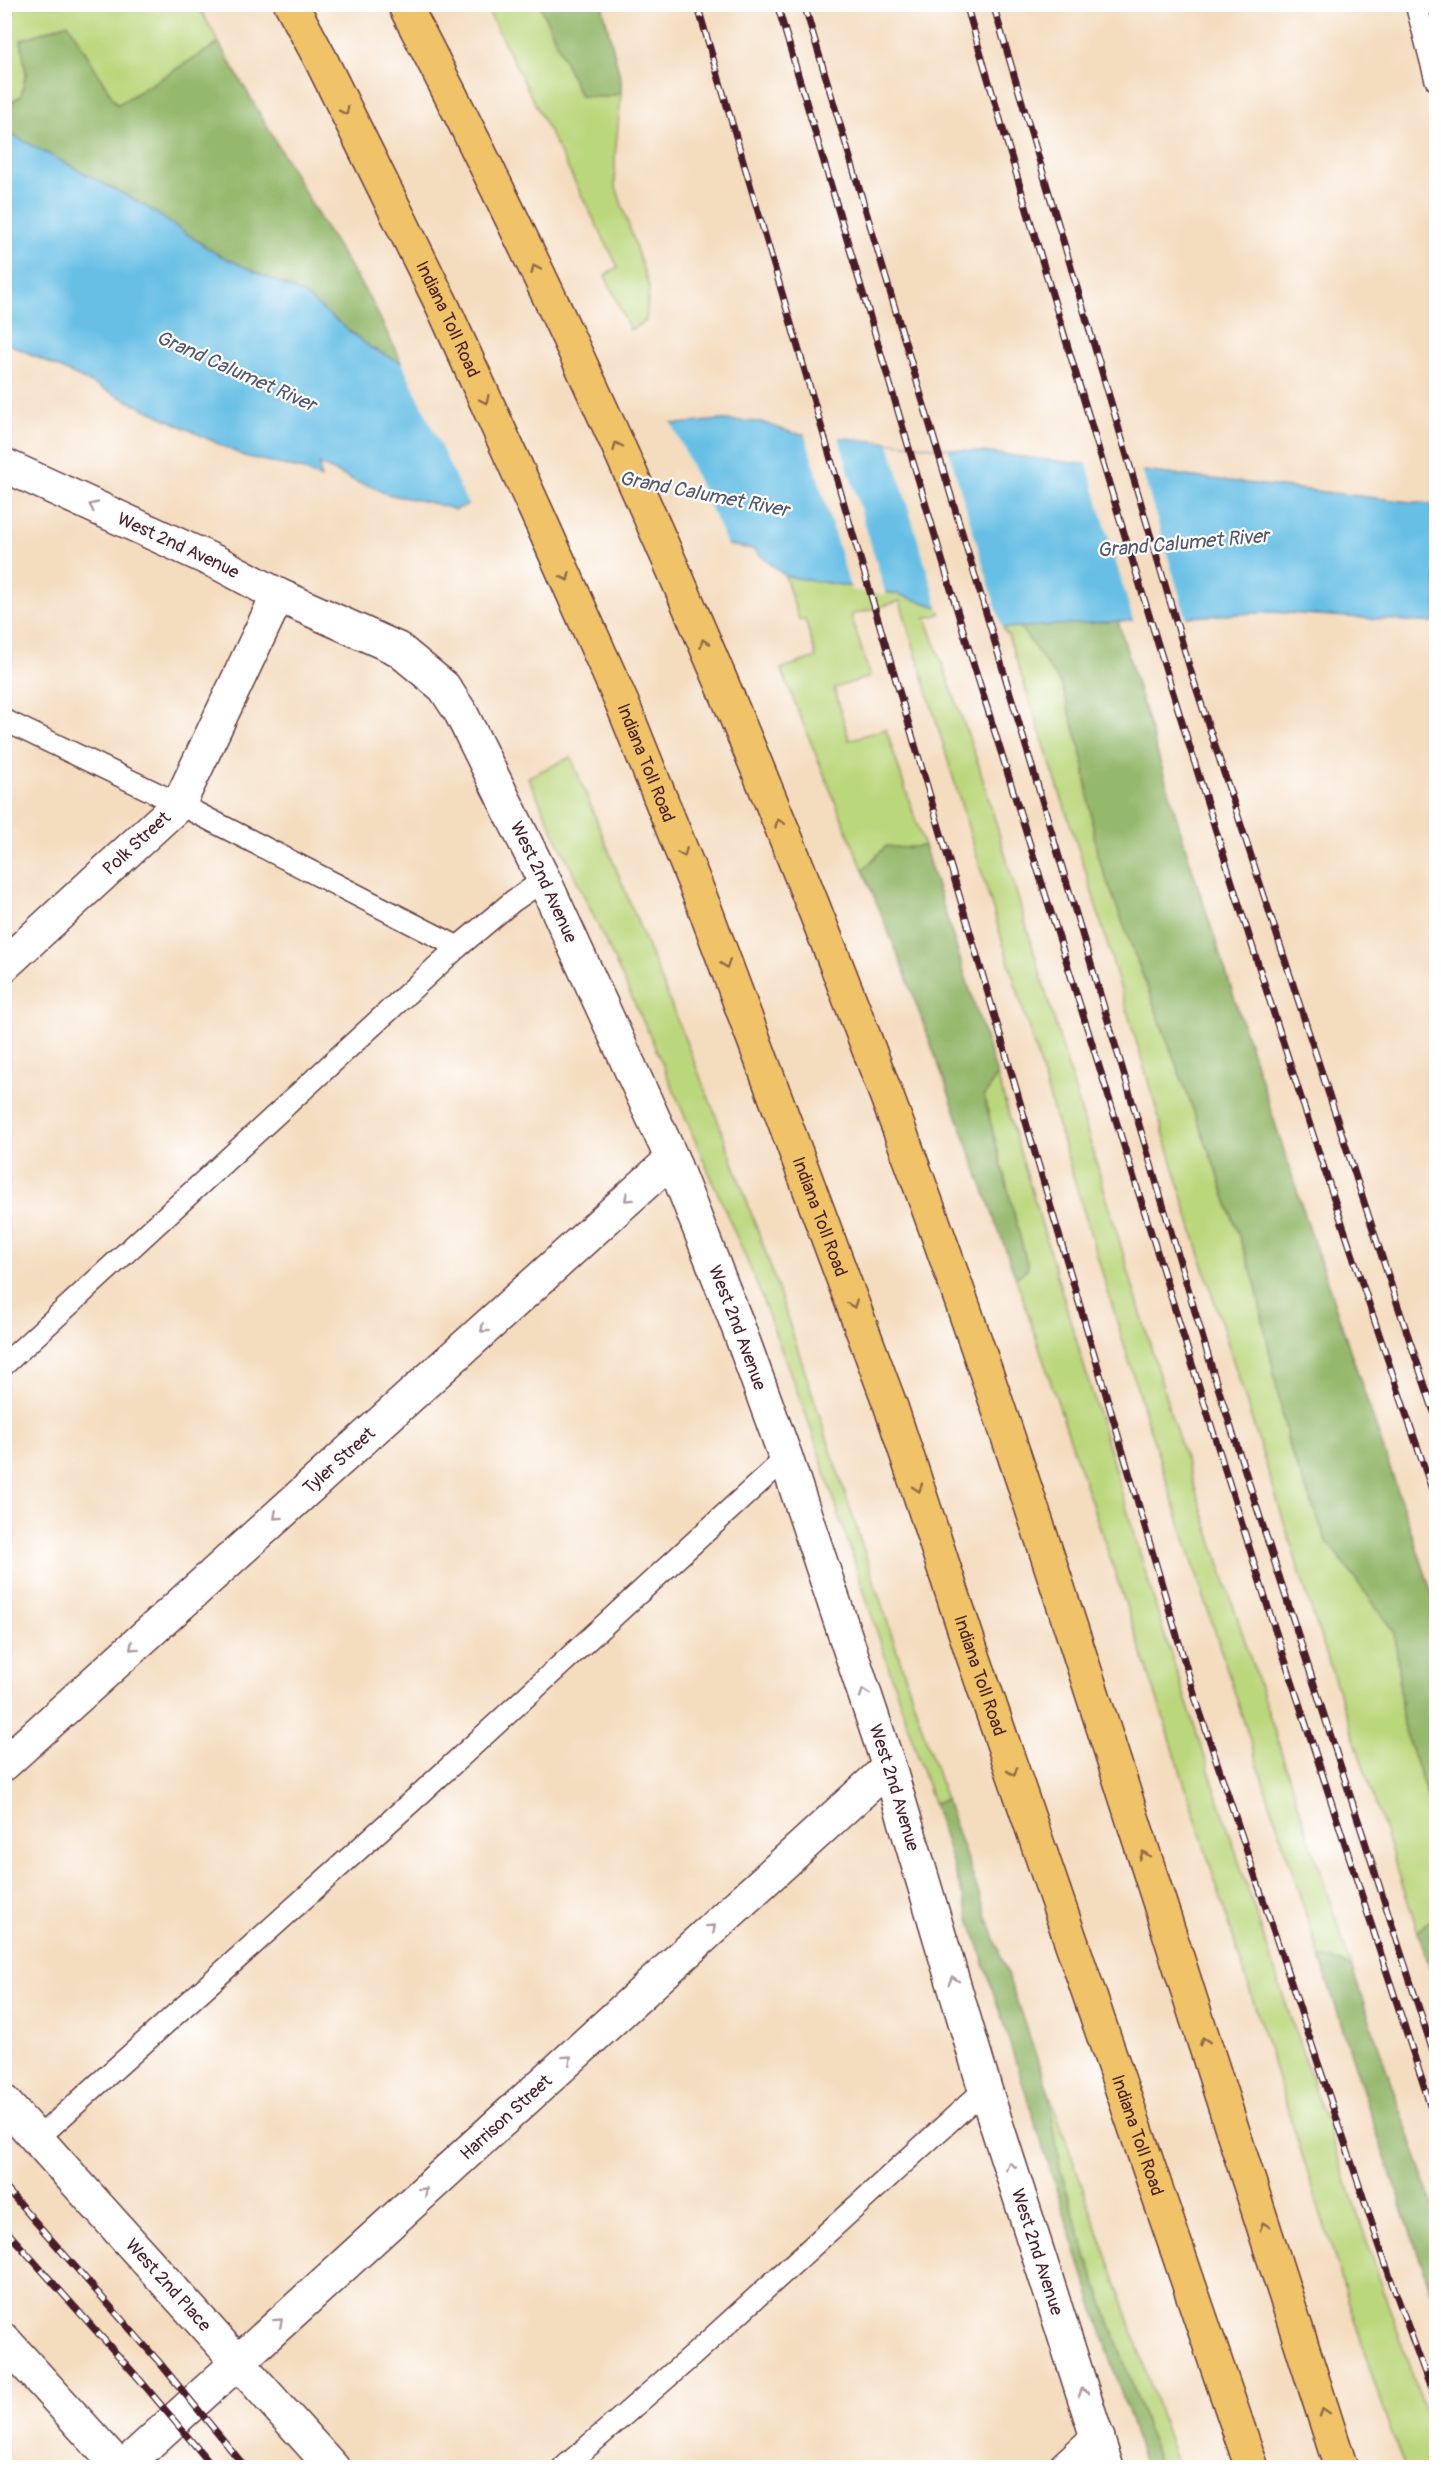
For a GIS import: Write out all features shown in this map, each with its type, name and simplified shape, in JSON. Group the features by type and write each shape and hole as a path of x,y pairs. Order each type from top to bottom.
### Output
{"highway":[{"name":"Indiana Toll Road","path":"291,4 320,58 442,307 547,535 622,703 705,909 891,1407 971,1650 1252,2468"},
{"path":"410,15 534,266 649,514 801,878 905,1146 985,1370 1067,1616 1341,2468"}],"street":[{"name":"West 2nd Avenue","path":"4,465 222,565 278,595 398,649 444,687 461,713 544,880 672,1159 737,1324 786,1458 889,1767 985,2089 1102,2453"},
{"name":"Polk Street","path":"4,965 179,804 278,595"},
{"name":"Tyler Street","path":"4,1764 672,1159"},
{"name":"Harrison Street","path":"121,2468 889,1767"},
{"name":"West 2nd Place","path":"4,2102 333,2468"},
{"path":"4,2340 121,2468"},
{"path":"1065,2468 1102,2453"}],"lane":[{"path":"1416,4 1437,80"},
{"path":"4,720 179,804 458,947"},
{"path":"4,1365 458,947 513,901 544,880"},
{"path":"37,2139 419,1795 786,1458"},
{"path":"563,2468 692,2356 985,2089"}],"green space":[{"path":"5,5 198,5 219,43 117,105 68,24 21,40 26,73 21,97 5,106"},
{"path":"485,5 540,5 580,96 606,97 621,93 615,184 649,287 646,321 630,330 605,275 618,267"},
{"path":"540,5 602,5 621,80 621,93 606,97 580,96"},
{"path":"68,23 117,105 219,43 323,224 372,302 402,363 371,348 303,294 217,254 142,204 5,131 4,106 21,96 26,73 21,40"},
{"path":"785,576 897,594 941,608 940,614 926,618 979,766 1170,1412 1352,1969 1333,1959 1320,1958 1143,1408 900,601 851,615 870,677 834,688 849,740 886,729 924,846 903,848 886,846 863,870 781,669 816,657 805,619 799,620"},
{"path":"1118,621 1190,862 1314,1243 1436,1605 1436,1822 1403,1725 1395,1632 1326,1540 1289,1446 1256,1286 1219,1178 1097,854 1082,754 1062,686 1020,627"},
{"path":"1000,626 1020,627 1062,686 1082,754 1097,854 1219,1178 1256,1286 1289,1447 1326,1540 1395,1632 1403,1725 1436,1822 1436,1922 1429,1921 1418,1932 1311,1608 1198,1249 1085,869 1008,635"},
{"path":"571,757 718,1121 769,1262 946,1800 933,1803 808,1420 754,1277 652,1040 528,777"},
{"path":"886,846 903,848 924,846 997,1075 984,1097 1028,1268 1016,1278 902,965 863,870"},
{"path":"997,1075 1162,1627 1278,1981 1436,2444 1436,2467 1405,2467 1384,2413 1160,1707 1016,1278 1028,1268 984,1097"},
{"path":"946,1800 1048,2090 1060,2168 1087,2258 1160,2467 1145,2467 933,1803"},
{"path":"1429,1921 1436,1922 1436,1985 1418,1932"},
{"path":"1320,1958 1333,1959 1352,1969 1436,2214 1436,2305 1381,2146"},
{"path":"1048,2090 1178,2467 1160,2467 1087,2258 1060,2168"}],"water":[{"name":"Grand Calumet River","path":"5,131 142,204 217,254 303,294 371,348 402,363 648,415 676,424 722,420 761,422 793,433 963,450 1436,505 1436,623 1273,612 1005,628 897,594 785,576 753,549 469,504 455,510 387,494 319,464 321,479 304,470 244,456 5,342"}],"pier":[{"path":"400,358 648,412 670,419 729,549 469,507"},
{"path":"804,431 838,435 886,595 851,590"},
{"path":"889,443 948,449 1003,630 939,610"},
{"path":"1086,461 1141,467 1187,620 1134,623"}],"railway":[{"path":"697,4 1195,1697 1391,2280 1436,2403"},
{"path":"777,4 966,640 1271,1617 1436,2123"},
{"path":"804,4 1213,1372 1436,2061"},
{"path":"966,4 1192,756 1311,1129 1436,1501"},
{"path":"993,4 1190,669 1436,1418"},
{"path":"4,2186 159,2362 246,2468"},
{"path":"4,2228 140,2380 214,2468"}]}
